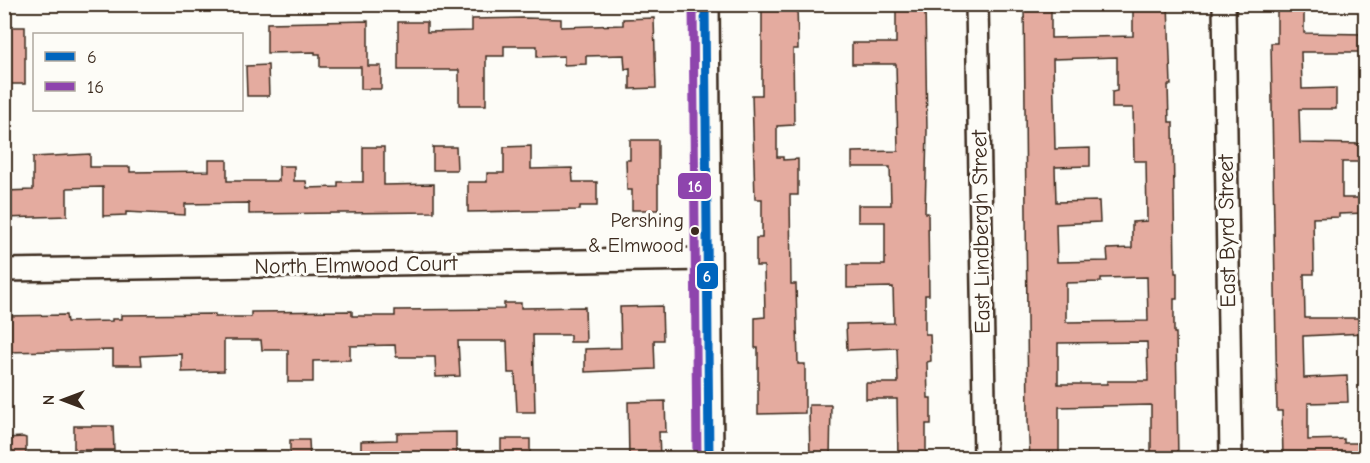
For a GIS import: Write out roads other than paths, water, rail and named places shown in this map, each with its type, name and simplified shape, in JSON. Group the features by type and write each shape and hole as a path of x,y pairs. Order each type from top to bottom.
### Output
{"street":[{"path":"705,4 709,459"},
{"name":"East Lindbergh Street","path":"977,4 985,459"},
{"name":"East Byrd Street","path":"1224,4 1231,459"},
{"name":"North Elmwood Court","path":"4,270 708,259"}],"place":[{"name":"Pershing & Elmwood","path":"695,231"}]}
